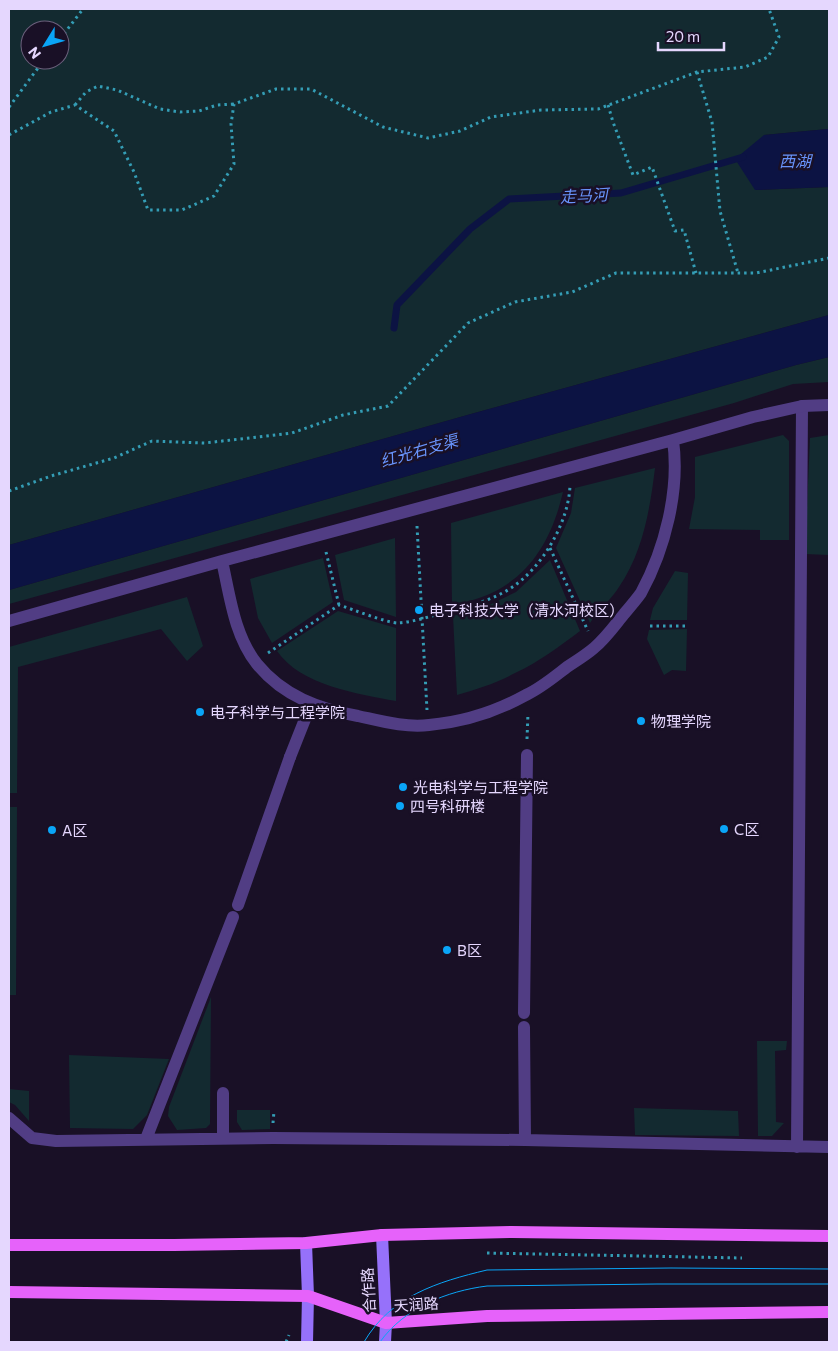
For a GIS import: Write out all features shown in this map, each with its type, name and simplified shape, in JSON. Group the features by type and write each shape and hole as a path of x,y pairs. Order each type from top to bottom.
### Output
{"main road":[{"path":"9,1245 306,1243 382,1235 512,1232 829,1236"},
{"name":"合作路","path":"382,1235 386,1323 385,1342"},
{"path":"306,1243 307,1342"},
{"name":"天润路","path":"9,1292 308,1296 386,1323 487,1316 829,1312"}],"street":[{"path":"9,621 222,561 753,417 802,406 829,404"},
{"path":"797,1147 802,406"},
{"path":"222,561 240,636 256,662 269,678 288,693 311,704 350,715 391,723 427,726 453,722 492,711 528,695 595,647 640,594 656,559 672,506 676,464 673,440"},
{"path":"146,1139 235,911 311,704"},
{"path":"524,1014 527,755"},
{"path":"524,1027 525,1140"},
{"path":"223,1092 224,1138"},
{"path":"9,1118 32,1138 56,1142 224,1138 525,1140 829,1147"}],"path":[{"path":"70,26 83,9"},
{"path":"9,135 51,112 75,105 86,92 98,86 117,90 160,109 174,111 200,111 234,104 276,89 311,89 383,127 428,138 460,131 491,117 541,110 598,108 697,72 745,67 768,56 779,37 769,9"},
{"path":"9,107 37,70"},
{"path":"697,72 712,122 720,211 738,273"},
{"path":"75,105 114,131 134,172 148,210 182,210 214,196 234,164 231,124 234,104"},
{"path":"608,105 633,175 652,167 675,231 684,230 696,273"},
{"path":"9,491 51,476 114,458 152,441 205,443 292,433 343,415 388,406 468,323 515,302 572,292 616,273 756,273 829,258"},
{"path":"339,605 396,623 423,618 489,600 512,588 536,566 549,547 564,516 570,492 570,482"},
{"path":"417,526 427,726"},
{"path":"549,547 595,647"},
{"path":"326,552 339,605"},
{"path":"256,662 339,605"},
{"path":"650,626 687,626"},
{"path":"527,755 528,695"},
{"path":"488,1253 742,1258"}],"green space":[{"path":"9,9 829,9 829,128 764,135 755,190 829,187 829,315 9,545"},
{"path":"829,357 829,382 793,384 734,403 9,604 9,590"},
{"path":"783,435 789,441 789,540 760,540 760,530 689,529 695,497 695,457"},
{"path":"829,435 829,555 805,554 810,438"},
{"path":"655,468 651,499 640,545 627,574 616,592 590,623 556,548 571,513 575,488"},
{"path":"563,492 545,541 526,568 499,589 478,598 452,605 451,523"},
{"path":"395,538 396,617 344,600 335,555"},
{"path":"323,558 333,602 272,643 258,618 250,579"},
{"path":"550,560 580,631 549,654 524,669 494,683 457,695 453,616 485,607 516,592"},
{"path":"675,571 688,573 687,620 650,620 653,608"},
{"path":"187,597 203,646 187,661 161,629 18,667 17,793 9,793 9,647"},
{"path":"338,611 396,628 396,701 348,691 315,680 287,663 277,651"},
{"path":"687,629 686,671 672,670 664,675 647,639 649,630"},
{"path":"9,807 17,807 16,995 9,995"},
{"path":"211,997 210,1124 206,1128 177,1130 168,1116 169,1107"},
{"path":"757,1041 787,1041 786,1050 775,1051 776,1122 784,1123 772,1136 758,1136"},
{"path":"69,1055 169,1059 147,1115 133,1129 70,1128"},
{"path":"9,1089 29,1091 29,1121 15,1105 9,1102"},
{"path":"634,1108 738,1111 739,1136 635,1135"},
{"path":"237,1110 270,1110 270,1129 242,1130 237,1122"}],"water":[{"name":"西湖","path":"829,128 829,187 755,190 735,159 764,135"},
{"name":"红光右支渠","path":"829,315 829,357 9,590 9,545"}],"waterway":[{"name":"走马河","path":"394,328 397,305 470,229 509,199 621,193 743,157"}],"tram line":[{"path":"364,1342 375,1326 388,1313 417,1293 450,1280 487,1270 829,1269"},
{"path":"380,1342 401,1320 428,1303 457,1292 487,1286 829,1284"}],"place":[{"name":"电子科技大学（清水河校区）","path":"419,610"},
{"name":"电子科学与工程学院","path":"200,712"},
{"name":"物理学院","path":"641,721"},
{"name":"光电科学与工程学院","path":"403,787"},
{"name":"四号科研楼","path":"400,806"},
{"name":"C区","path":"724,829"},
{"name":"A区","path":"52,830"},
{"name":"B区","path":"447,950"}]}
